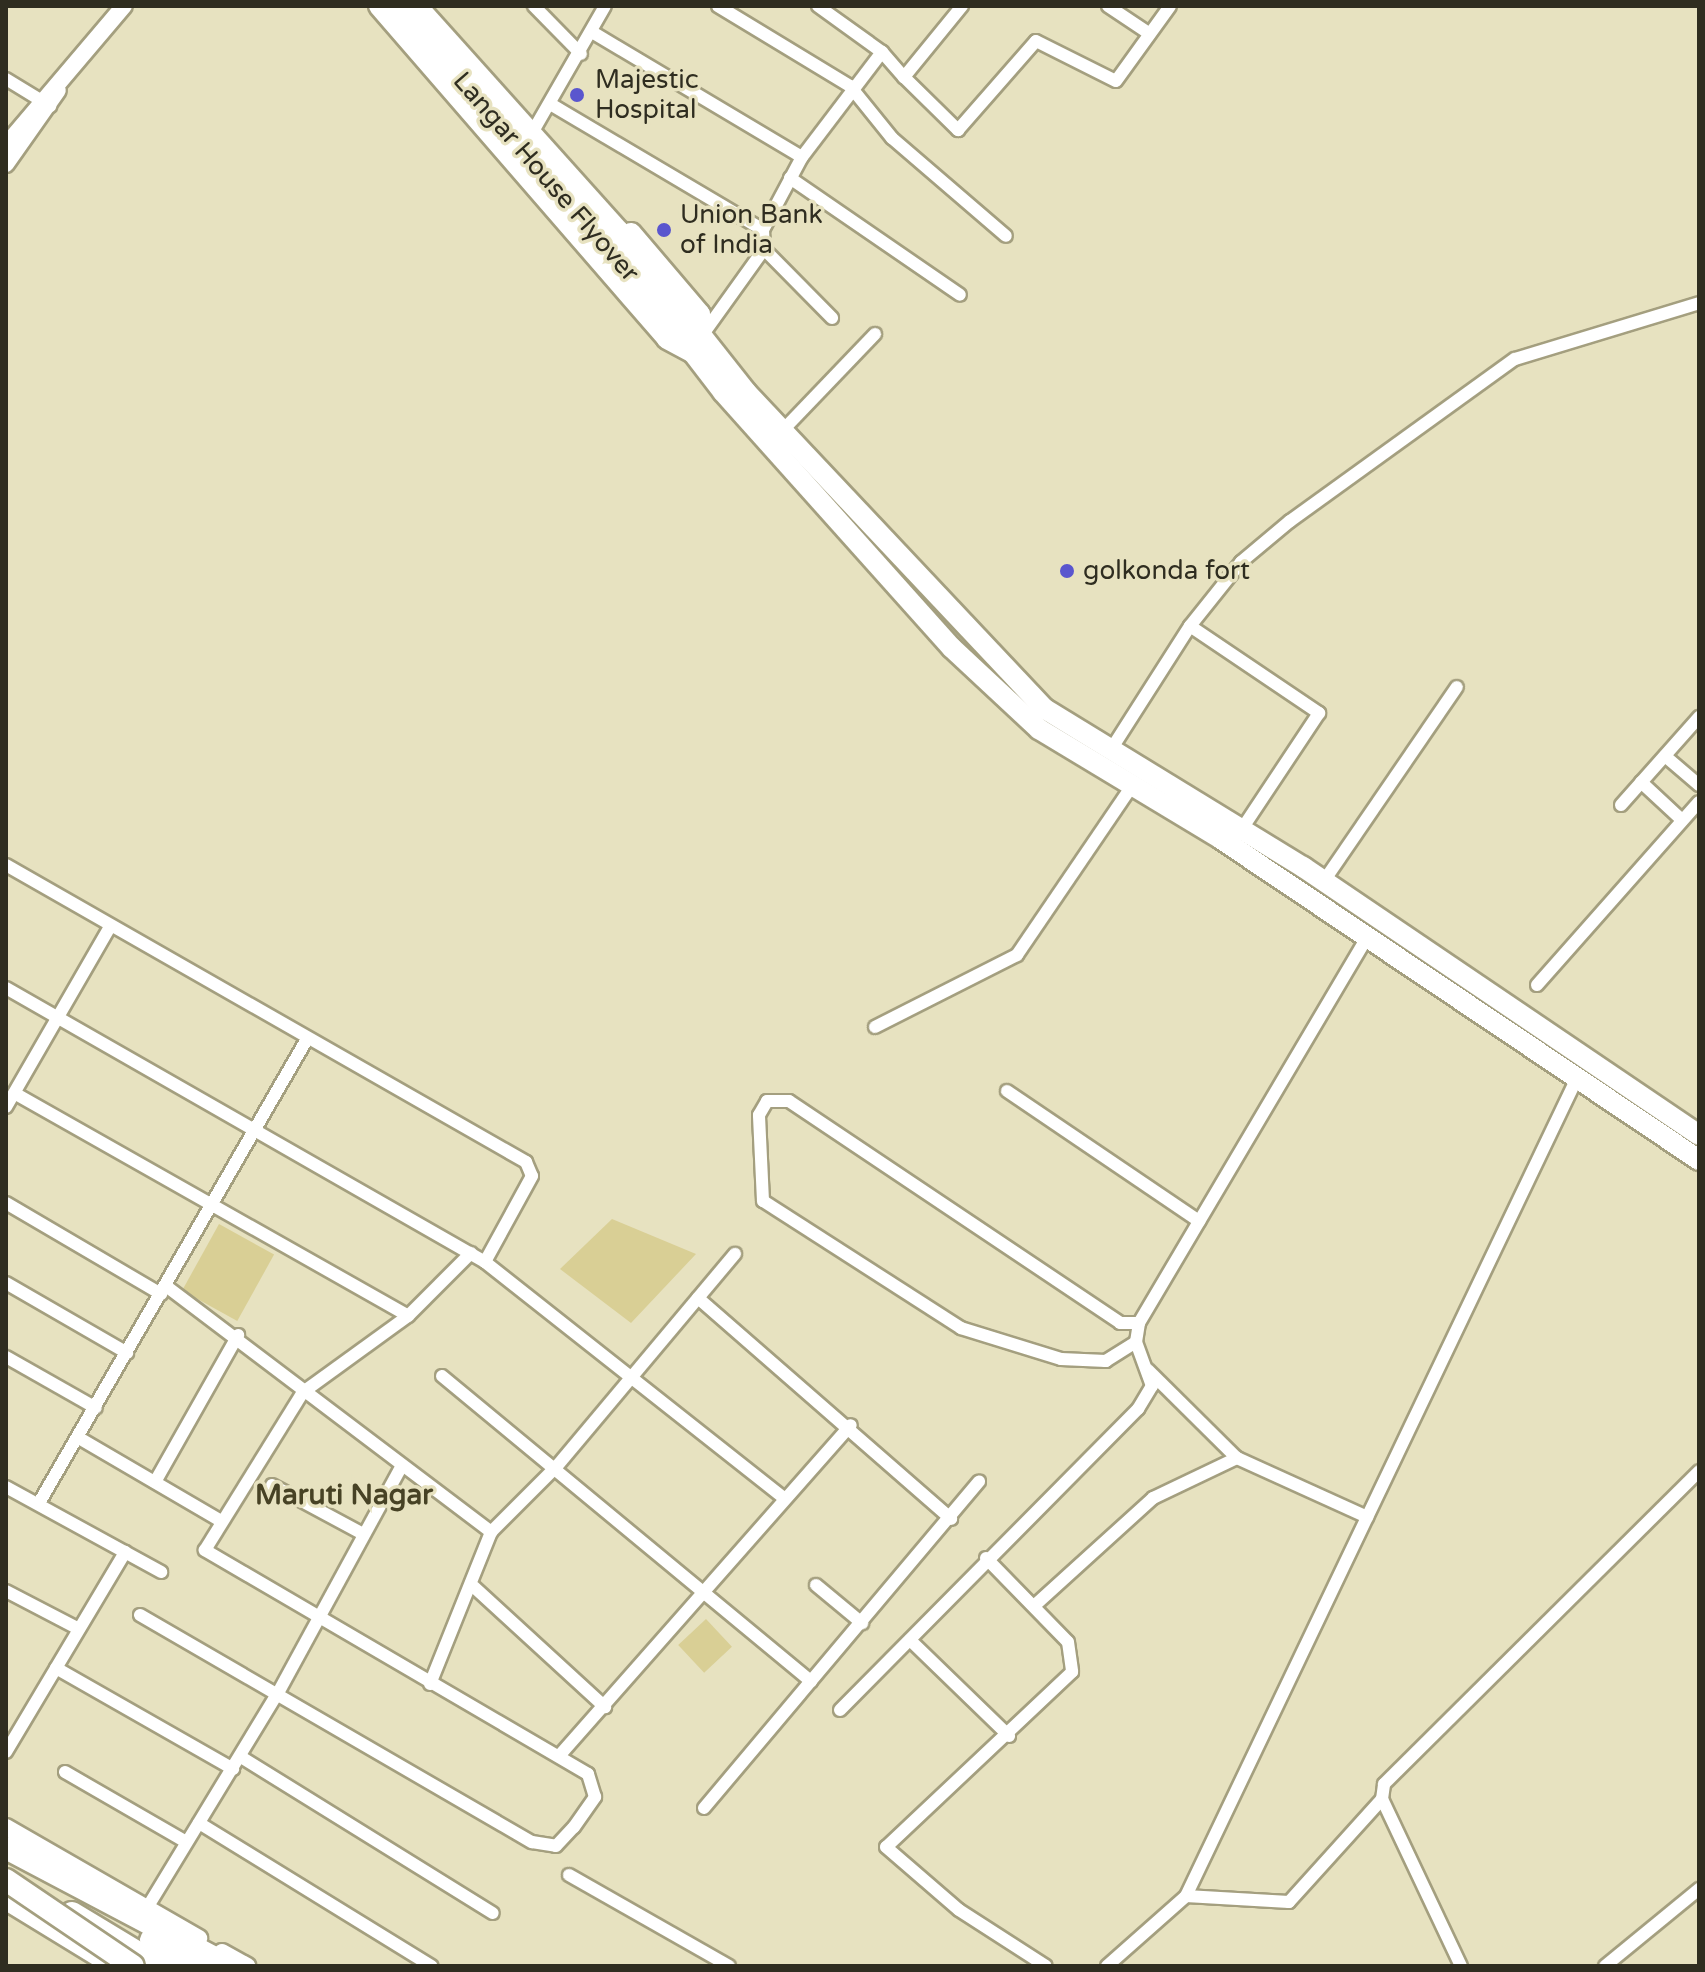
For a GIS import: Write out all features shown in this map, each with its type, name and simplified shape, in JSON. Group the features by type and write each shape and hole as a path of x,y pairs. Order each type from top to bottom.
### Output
{"highway":[{"path":"6,1850 195,1966"},
{"path":"6,1850 230,1966"},
{"path":"6,1877 133,1966"},
{"path":"6,1877 160,1966"}],"main road":[{"path":"379,6 667,339 696,344 783,430 1012,678 1045,709 1324,881 1699,1135"},
{"name":"Langar House Flyover","path":"396,6 613,237"},
{"name":"Langar House Flyover","path":"417,6 613,237 696,344"},
{"path":"429,6 700,314 696,344 952,648 1039,729 1367,937 1699,1160"},
{"path":"6,1850 207,1966"},
{"path":"6,1877 48,1913 147,1966"}],"street":[{"path":"6,164 59,88 124,6"},
{"path":"534,6 581,54"},
{"path":"536,126 552,105 605,6"},
{"path":"718,6 850,86 892,138 1006,236"},
{"path":"818,6 882,52 958,130 1036,41 1116,81 1170,6"},
{"path":"904,77 962,6"},
{"path":"1108,6 1150,34"},
{"path":"592,32 802,157"},
{"path":"696,344 764,249 763,230 802,157 850,86 882,52"},
{"path":"6,79 48,104"},
{"path":"6,145 48,104"},
{"path":"552,105 763,230"},
{"path":"790,178 960,295"},
{"path":"764,249 832,318"},
{"path":"1112,748 1190,626 1241,562 1290,521 1515,359 1699,303"},
{"path":"783,430 875,334"},
{"path":"1190,626 1319,713 1242,829"},
{"path":"1324,881 1457,687"},
{"path":"1621,805 1699,717"},
{"path":"1665,756 1699,785"},
{"path":"1641,782 1682,820"},
{"path":"875,1027 1017,955 1132,786"},
{"path":"1537,985 1699,802"},
{"path":"6,865 526,1162 532,1176 485,1262"},
{"path":"6,1107 110,927"},
{"path":"840,1710 986,1558 1138,1409 1152,1386 1136,1342 1139,1323 1367,937"},
{"path":"6,988 59,1015 485,1262 634,1374 784,1498"},
{"path":"39,1503 307,1039"},
{"path":"1107,1966 1186,1896 1578,1076"},
{"path":"1007,1091 1199,1221"},
{"path":"16,1094 408,1316"},
{"path":"1136,1342 1106,1361 1061,1359 961,1328 763,1201 759,1115 767,1101 789,1101 1120,1323 1139,1323"},
{"path":"6,1203 164,1290 238,1335 303,1392 491,1532"},
{"path":"140,1615 279,1691 532,1842 556,1846 595,1797 588,1774 205,1550 303,1392 408,1316 471,1253"},
{"path":"430,1684 474,1587 491,1532 557,1466 735,1254"},
{"path":"6,1283 127,1353"},
{"path":"698,1298 851,1425 951,1519"},
{"path":"155,1482 238,1335"},
{"path":"6,1357 96,1408"},
{"path":"1148,1370 1237,1458 1367,1517"},
{"path":"442,1376 557,1466 811,1681"},
{"path":"559,1756 851,1425"},
{"path":"79,1438 221,1521"},
{"path":"1034,1606 1153,1498 1237,1458"},
{"path":"147,1908 241,1757 279,1691 315,1615 401,1467"},
{"path":"1461,1966 1382,1799 1384,1784 1699,1471"},
{"path":"704,1808 951,1519 979,1481"},
{"path":"272,1485 363,1534"},
{"path":"6,1487 161,1572"},
{"path":"6,1752 125,1552"},
{"path":"986,1558 1068,1642 1072,1672 1009,1736 886,1847 959,1910 1046,1966"},
{"path":"816,1585 862,1623"},
{"path":"474,1587 605,1707"},
{"path":"6,1591 79,1629"},
{"path":"910,1640 1009,1736"},
{"path":"56,1668 233,1769"},
{"path":"241,1757 493,1913"},
{"path":"65,1772 186,1842"},
{"path":"1186,1896 1289,1902 1382,1799"},
{"path":"199,1823 431,1966"},
{"path":"6,1827 247,1966"},
{"path":"569,1875 729,1966"},
{"path":"1605,1966 1699,1889"},
{"path":"6,1902 48,1913 111,1966"}],"shaded area":[{"path":"612,1219 696,1254 631,1323 560,1269"},
{"path":"219,1224 274,1255 237,1321 182,1290"},
{"path":"706,1619 732,1647 704,1673 678,1645"}],"place":[{"name":"Majestic Hospital","path":"577,95"},
{"name":"Union Bank of India","path":"664,230"},
{"name":"golkonda fort","path":"1067,571"}],"district":[{"name":"Maruti Nagar","path":"344,1495"}]}
